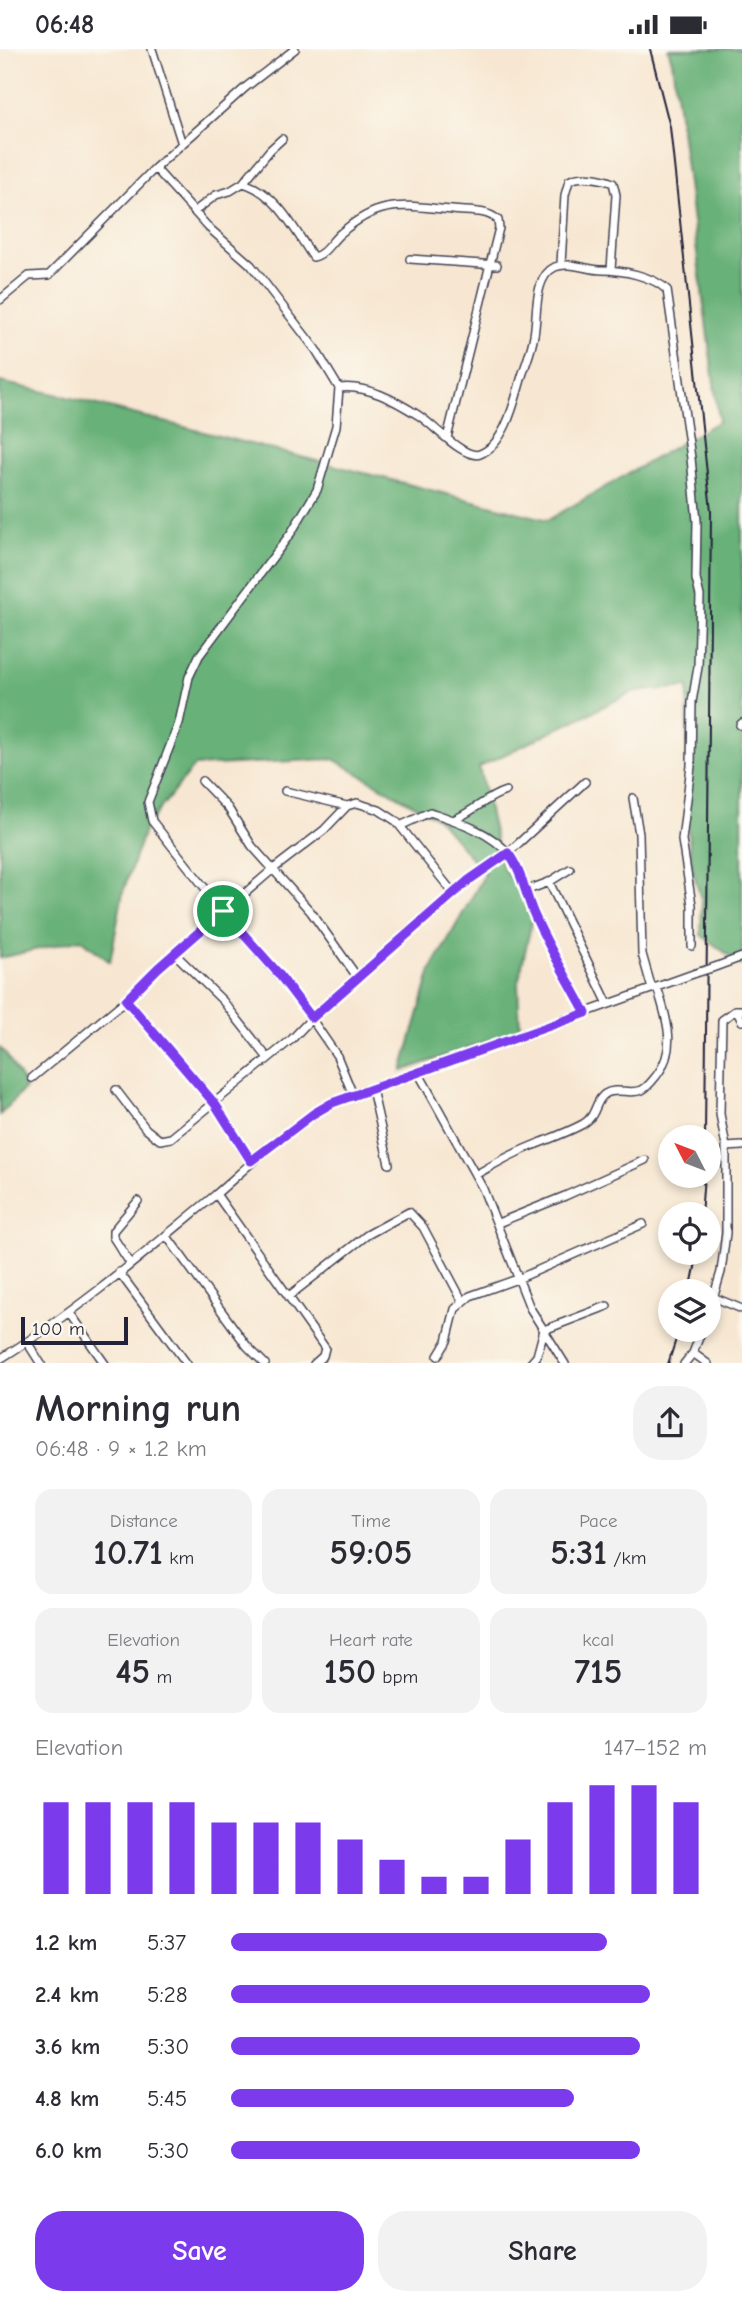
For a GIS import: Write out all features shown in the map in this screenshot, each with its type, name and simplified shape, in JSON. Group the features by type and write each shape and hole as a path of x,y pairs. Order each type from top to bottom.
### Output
{"street":[{"path":"152,49 182,144"},
{"path":"0,300 29,276 49,275 155,168 246,87 295,49"},
{"path":"195,211 216,195 243,183 282,139"},
{"path":"155,168 208,227 251,265 316,350 339,388 335,426 317,490 291,533 199,656 189,677 178,723 148,802 152,821 312,1018 337,1056 353,1095"},
{"path":"561,264 565,195 569,181 575,177 605,179 612,183 616,195 611,270"},
{"path":"243,183 264,192 294,225 313,257 320,255 342,232 380,208 430,207 481,212 498,220 493,265 447,438"},
{"path":"410,259 493,265"},
{"path":"339,388 359,387 400,404 421,416 461,450 474,455 482,453 495,441 515,401 534,337 536,309 544,275 561,264 611,270 660,283 667,290 691,458 697,521 696,579 700,596 698,667 692,702 691,766 682,840 692,905 692,946"},
{"path":"202,781 228,808 252,846 311,912 358,978"},
{"path":"116,1090 146,1129 160,1140 165,1140 215,1104 267,1057 292,1039 312,1018 469,880 508,853 585,782"},
{"path":"285,791 348,806"},
{"path":"453,820 466,815 494,795 506,791"},
{"path":"475,1175 513,1154 583,1124 596,1113 601,1098 606,1093 613,1090 641,1090 661,1071 668,1055 667,1019 642,954 639,834 633,798"},
{"path":"32,1078 126,1000 223,911 324,831 348,806 357,803 379,810 396,821 454,894"},
{"path":"400,826 430,812 476,829 508,853 517,865 525,891 558,964 586,1013"},
{"path":"525,891 549,882 570,869"},
{"path":"549,882 608,1004"},
{"path":"176,954 223,1001 267,1057"},
{"path":"0,1359 69,1313 216,1194 251,1161 313,1114 353,1095 742,957"},
{"path":"126,1000 215,1104 251,1161"},
{"path":"719,1279 726,1233 726,1147 720,1114 722,1020 739,1010 742,1021"},
{"path":"418,1072 475,1175 498,1223 530,1308 565,1363"},
{"path":"372,1089 389,1164"},
{"path":"726,1147 742,1146"},
{"path":"498,1223 645,1160"},
{"path":"216,1194 325,1348 323,1356 314,1363"},
{"path":"130,1263 113,1237 113,1231 138,1201"},
{"path":"289,1296 367,1235 409,1212 423,1227 463,1302"},
{"path":"438,1356 447,1341 455,1309 463,1302 486,1289 520,1278 643,1224"},
{"path":"166,1235 247,1346 265,1363"},
{"path":"119,1272 187,1363"},
{"path":"721,1300 742,1309"},
{"path":"544,1330 607,1306"},
{"path":"69,1313 105,1363"},
{"path":"530,1363 537,1356 544,1330"},
{"path":"27,1342 41,1363"},
{"path":"684,1363 693,1353 697,1342"},
{"path":"693,1353 708,1363"}],"green space":[{"path":"668,49 742,49 742,965 701,935 702,902 692,868 686,807 688,687 633,692 479,767 502,867 523,893 532,920 518,984 520,1030 402,1071 431,970 485,874 438,819 333,759 194,766 145,828 123,892 110,962 81,939 0,958 0,382 548,520 719,421 672,61"},
{"path":"0,1048 26,1087 0,1115"}],"railway":[{"path":"650,49 670,127 711,511 705,1125"},
{"path":"702,1202 703,1188"},
{"path":"693,1279 695,1265"},
{"path":"668,1363 675,1342"}],"route":[{"path":"508,853 517,865 533,912 558,964 586,1013 332,1103 313,1114 251,1161 215,1104 126,1000 223,911 278,973 312,1018 469,880 508,853"}]}
